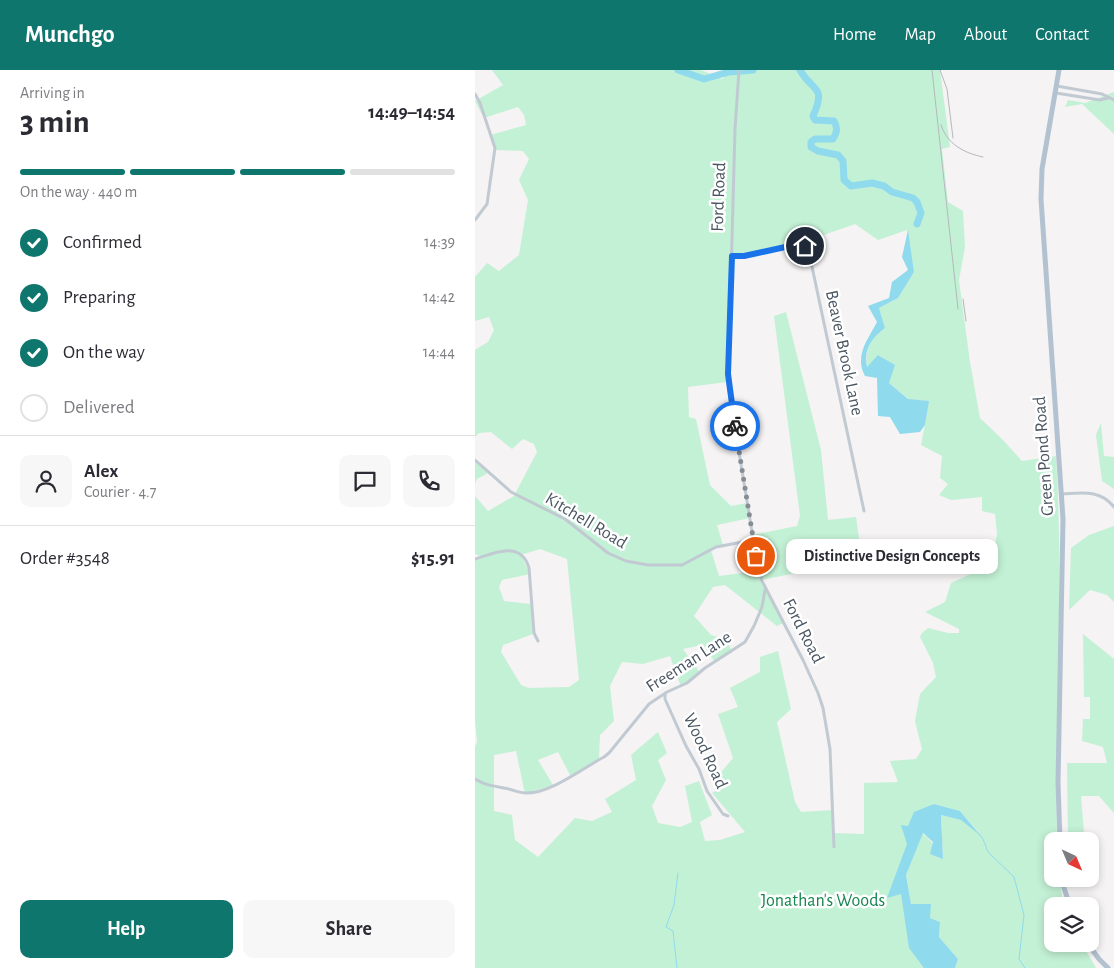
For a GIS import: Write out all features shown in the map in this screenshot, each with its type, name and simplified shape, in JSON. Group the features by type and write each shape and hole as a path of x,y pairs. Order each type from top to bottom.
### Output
{"main road":[{"name":"Green Pond Road","path":"1059,70 1042,169 1041,199 1056,435 1062,494 1059,832"},
{"path":"1094,952 1109,968"}],"street":[{"name":"Ford Road","path":"739,70 735,128 728,385 758,568 765,587 816,687 823,708 830,749 834,847"},
{"path":"1057,86 1102,94 1114,100"},
{"path":"1055,93 1100,100 1109,98"},
{"path":"475,94 480,103 495,148 487,204 475,220"},
{"name":"Beaver Brook Lane","path":"732,256 744,256 799,244 808,248 864,511"},
{"name":"Kitchell Road","path":"475,460 511,492 565,520 608,553 626,561 682,565 717,547 753,540"},
{"path":"1062,494 1095,493 1107,499 1114,506"},
{"path":"475,559 505,550 519,552 529,568 533,633 538,641"},
{"name":"Freeman Lane","path":"475,779 492,787 534,793 563,781 609,753 649,704 687,683 705,668 745,642 762,607 765,587"},
{"name":"Wood Road","path":"665,694 665,699 677,727 699,769 707,791 723,814 728,816"}],"green space":[{"name":"Jonathan's Woods","path":"492,70 701,70 722,79 731,70 940,70 950,147 942,149 948,202 963,211 965,247 959,280 980,418 1022,461 1056,456 1059,552 1057,832 1044,832 1044,888 1061,888 1062,897 1044,897 1044,952 1087,952 1096,968 955,968 958,959 939,937 940,922 930,918 930,913 926,917 943,968 475,968 475,747 477,742 475,720 475,560 483,557 475,554 475,496 488,511 514,496 537,452 534,444 523,439 512,449 491,432 479,433 475,437 475,350 488,342 494,330 489,317 475,321 475,277 487,263 499,271 519,255 528,200 519,180 529,159 523,151 494,150 490,135 526,125 524,115 518,107 484,118 475,101 503,85","holes":["855,224 878,240 907,230 914,272 898,298 879,308 885,328 870,345 866,362 867,368 879,355 894,365 889,383 927,414 921,445 942,456 940,478 948,484 939,495 951,500 982,497 982,511 995,514 997,534 993,554 974,567 975,572 951,583 945,602 925,612 959,629 959,633 948,633 928,628 920,637 933,663 936,677 920,694 915,721 922,749 916,759 890,761 898,782 864,783 864,834 833,833 833,810 801,812 795,802 777,722 791,709 778,651 760,657 760,672 730,688 738,707 718,714 733,758 713,782 717,790 712,793 745,832 720,840 705,841 700,822 712,815 699,781 685,786 692,822 680,827 658,823 652,806 666,780 658,760 667,753 658,732 631,755 636,780 605,799 612,812 592,821 575,818 538,857 515,840 512,815 494,811 494,755 516,751 525,794 553,785 538,760 558,752 571,777 599,760 600,735 614,721 610,686 622,662 643,664 670,656 681,687 700,673 683,649 702,645 715,662 733,652 725,639 711,635 694,616 713,587 725,585 777,626 784,623 762,580 862,559 856,517 828,520 821,450 786,312 774,316 800,516 797,526 752,535 758,571 719,576 711,550 723,545 717,525 750,518 747,503 731,506 710,485 696,419 689,417 688,387 727,382 731,257 801,243","540,549 567,559 579,680 569,687 529,688 521,685 501,652 503,645 533,634 531,604 504,601 499,587 502,580 530,574 521,555","934,804 960,811 979,833 961,820 941,815 943,859 929,839 908,826","918,844 906,875 911,904 906,904 904,871"]},
{"path":"1114,92 1114,134 1082,104 1065,107 1068,100 1085,103"},
{"path":"1101,423 1104,456 1114,457 1114,489 1102,481 1096,435"},
{"path":"475,462 488,473 477,479 475,484"},
{"path":"1114,526 1114,602 1107,595 1090,590 1069,610 1071,548 1089,535"},
{"path":"1083,634 1114,659 1114,813 1099,796 1081,796 1084,832 1068,832 1067,763 1107,763 1103,747 1082,741 1083,719 1090,719 1090,697 1084,697"}],"water":[{"path":"908,230 914,272 898,298 879,308 885,328 873,340 866,355 867,367 878,355 895,365 889,383 908,399 929,401 925,425 920,432 900,434 890,417 878,416 877,378 865,376 861,362 863,348 877,322 868,306 889,298 892,282 908,270 902,257"},
{"path":"934,804 960,811 981,836 961,820 941,815 943,859 930,854 933,842 923,833 906,875 911,904 931,904 930,918 940,922 939,937 958,959 955,968 924,968 909,948 901,894 887,898 907,844 901,825 908,826 914,812"}],"waterway":[{"path":"678,70 704,79 729,72 753,70"},
{"path":"800,70 818,94 819,99 813,116 815,120 834,121 836,128 833,139 815,139 811,142 811,147 818,151 838,155 843,161 844,180 851,186 872,183 884,186 892,192 913,198 917,202 921,213 917,224"},
{"path":"978,833 983,839 988,852 1014,877 1024,915 1019,959 1025,968"},
{"path":"677,968 673,931 666,927 674,905 678,873"}],"railway":[{"path":"932,70 958,309"},
{"path":"940,70 947,89 953,138"},
{"path":"941,125 947,137 957,147 983,157"},
{"path":"963,299 966,321"}],"way so far":[{"path":"735,426 756,556"}],"place":[{"name":"Distinctive Design Concepts","path":"756,556"}],"route":[{"path":"735,426 728,385 732,256 744,256 799,244 805,246"}]}
